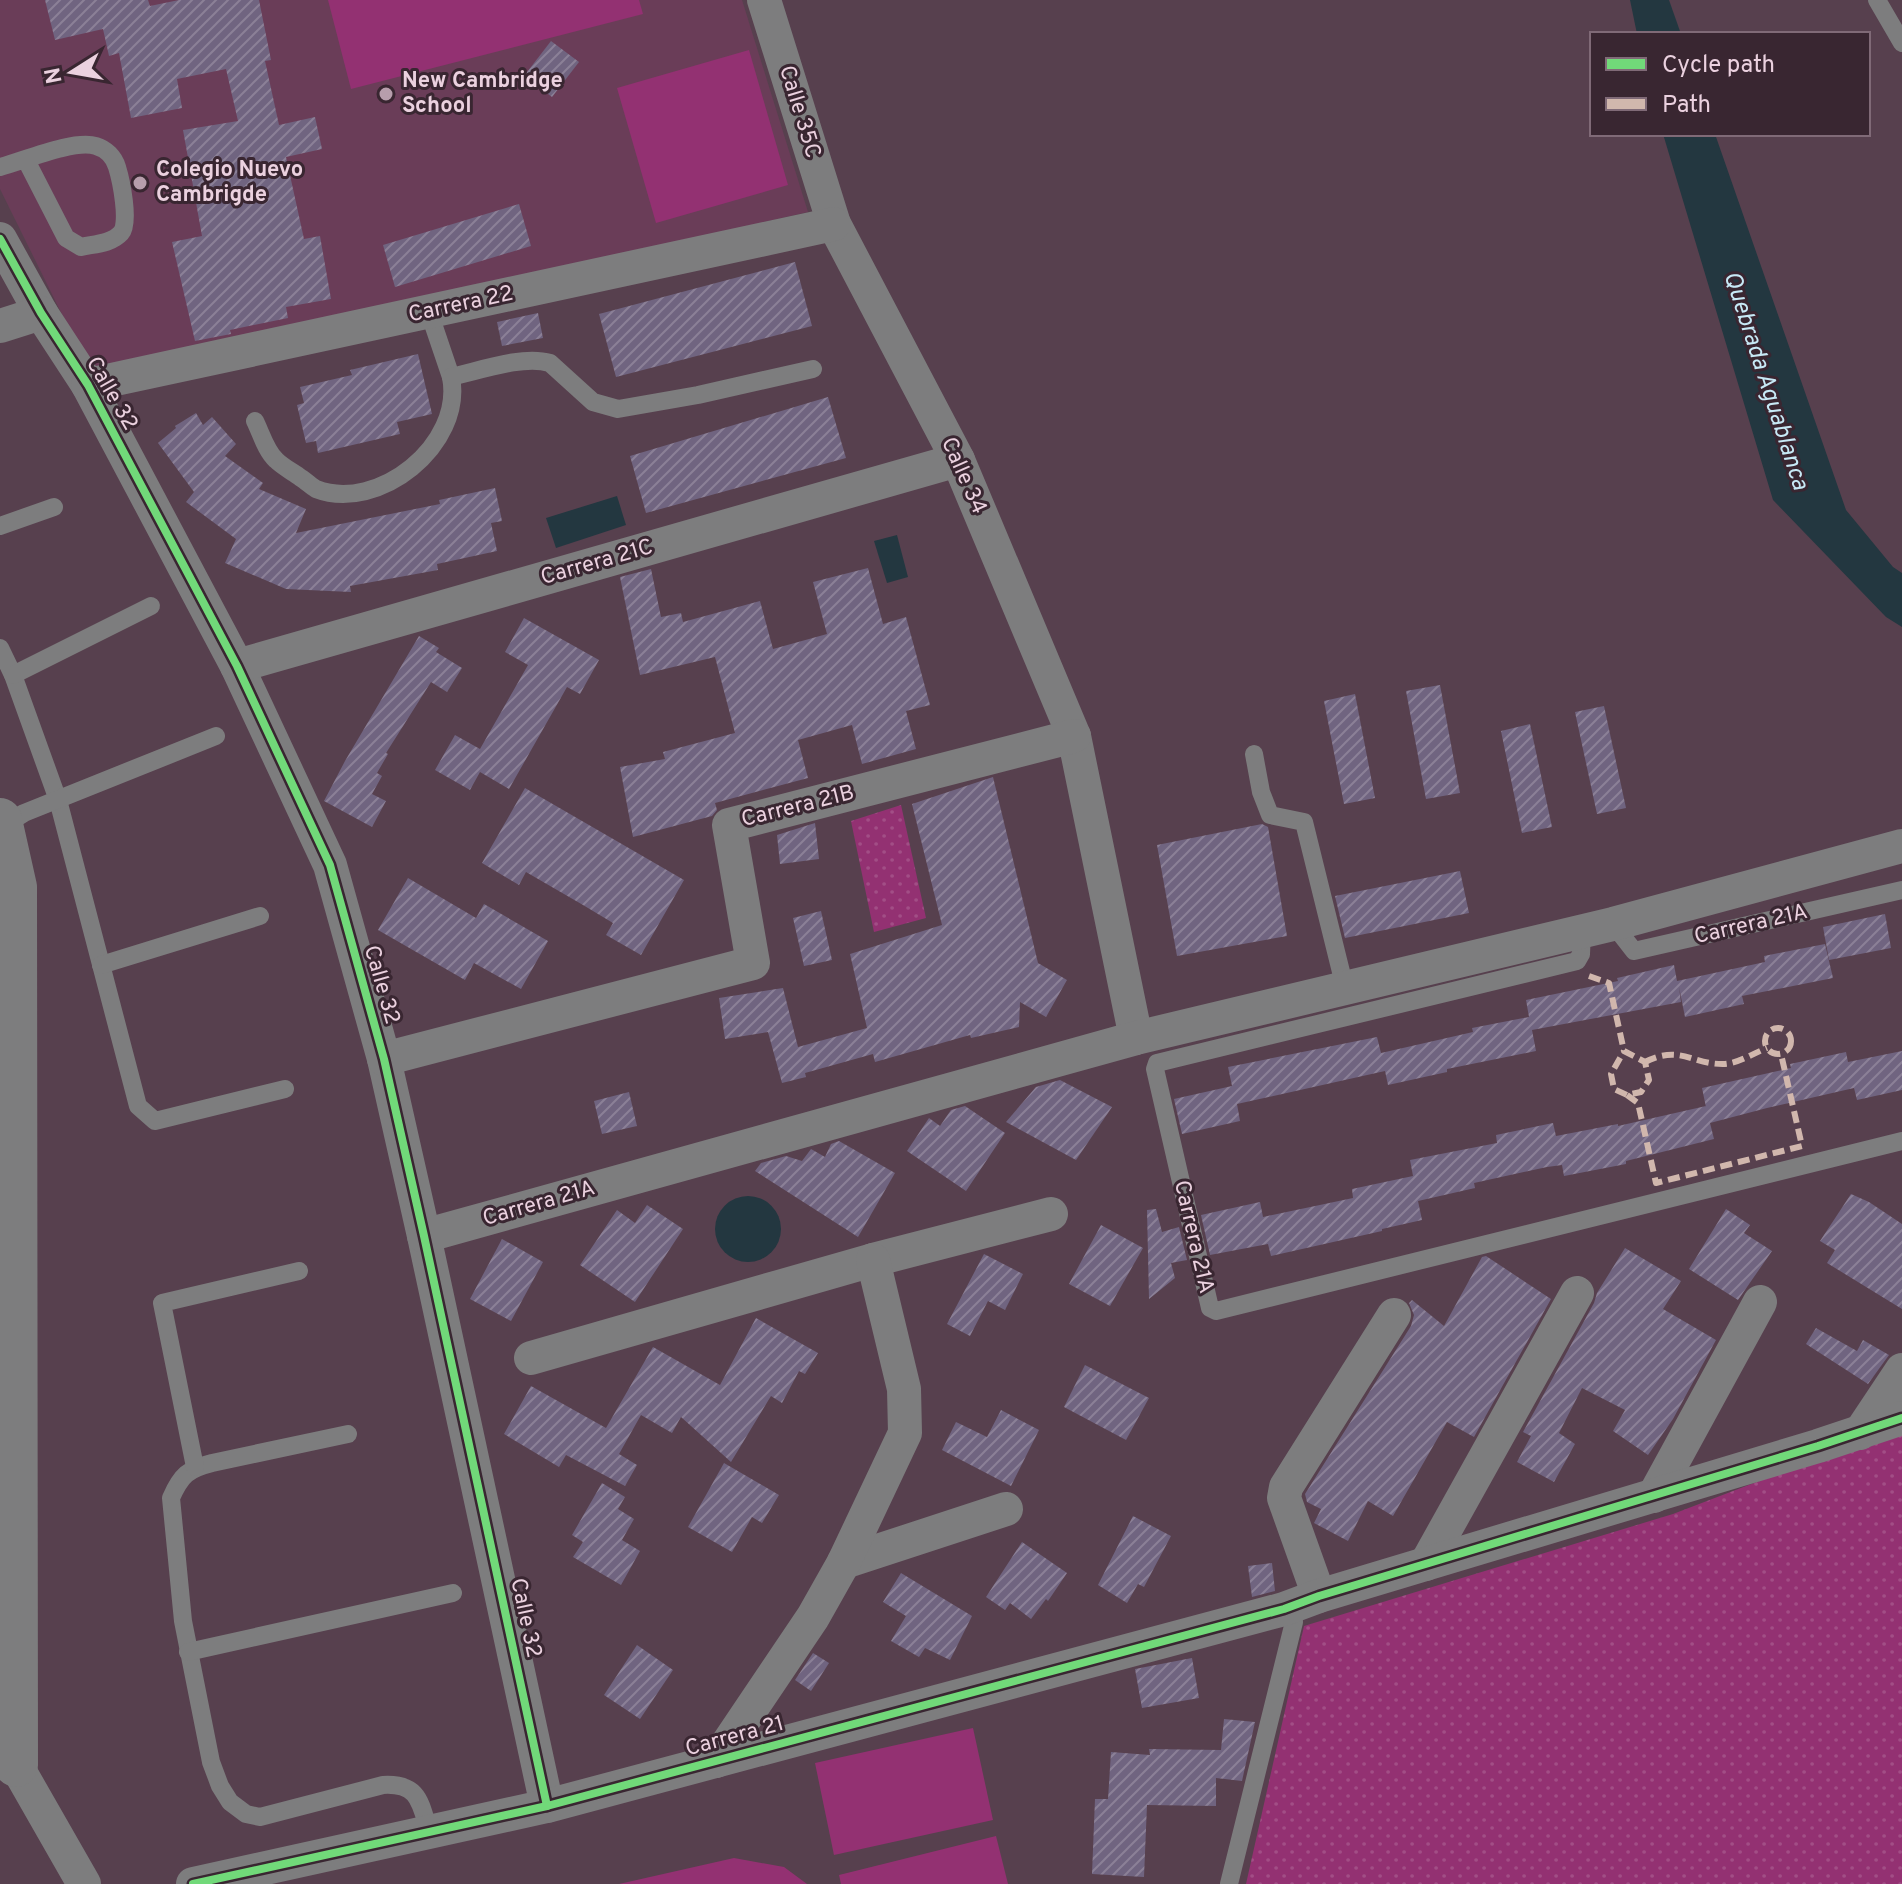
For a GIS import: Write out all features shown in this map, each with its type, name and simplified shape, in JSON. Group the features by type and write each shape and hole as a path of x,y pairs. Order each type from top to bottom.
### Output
{"street":[{"name":"Calle 35C","path":"764,0 834,224"},
{"name":"Carrera 22","path":"88,385 834,224"},
{"name":"Calle 34","path":"834,224 958,460 1074,736"},
{"name":"Calle 32","path":"0,239 41,313 88,385 237,666 330,865 384,1059 547,1806"},
{"path":"0,326 41,313"},
{"name":"Carrera 21C","path":"237,666 958,460"},
{"path":"1074,736 1136,1038"},
{"name":"Carrera 21B","path":"384,1059 753,963 729,825 1074,736"},
{"path":"1,823 15,887 8,1751 84,1884"},
{"name":"Carrera 21A","path":"424,1236 1136,1038 1598,928 1902,846"},
{"path":"531,1358 873,1260 1051,1214"},
{"path":"716,1761 813,1617 844,1562 905,1433 904,1389 873,1260"},
{"path":"1426,1564 1577,1293"},
{"path":"1654,1496 1760,1302"},
{"path":"1319,1596 1284,1498 1286,1487 1394,1315"},
{"path":"1860,1433 1902,1370"},
{"name":"Carrera 21","path":"193,1884 547,1806 1284,1609 1902,1418"},
{"path":"844,1562 1006,1509"}],"lane":[{"path":"1877,0 1902,43"},
{"path":"0,167 77,145 95,145 108,152 117,165 126,221 122,232 109,242 81,247 66,238 26,160"},
{"path":"255,421 274,459 315,488 348,495 388,482 419,464 441,435 452,405 451,377 429,312"},
{"path":"451,377 529,360 542,361 550,363 593,402 618,409 813,369"},
{"path":"0,526 54,507"},
{"path":"13,675 151,606"},
{"path":"0,648 13,675 58,800 138,1106 155,1121 285,1089"},
{"path":"1,823 216,736"},
{"path":"1254,754 1261,792 1270,815 1304,822 1345,988"},
{"name":"Carrera 21A","path":"1902,890 1634,951 1598,928 1577,961 1157,1063 1155,1069 1210,1308 1216,1311 1902,1141"},
{"path":"101,965 260,916"},
{"path":"195,1467 162,1303 299,1271"},
{"path":"348,1434 195,1467 179,1479 171,1498 188,1652 211,1762 230,1802 246,1814 260,1817 383,1785 398,1784 411,1789 419,1799 429,1831"},
{"path":"188,1652 453,1593"},
{"path":"1229,1884 1294,1622 1292,1614 1284,1609"}],"shaded area":[{"name":"New Cambridge School","path":"0,0 742,0 808,212 93,377 0,189"},
{"path":"328,0 639,0 643,14 351,89"},
{"path":"749,50 788,185 656,223 617,88"},
{"path":"901,805 926,918 874,932 851,821"},
{"path":"1902,1426 1902,1884 1246,1884 1304,1626 1673,1514"},
{"path":"973,1728 993,1820 834,1855 815,1763"},
{"path":"996,1836 1008,1884 841,1884 839,1875"},
{"path":"734,1858 784,1867 807,1884 619,1884"}],"water":[{"path":"1630,0 1669,0 1680,32 1637,32"},
{"name":"Quebrada Aguablanca","path":"1664,136 1716,136 1846,510 1893,567 1902,573 1902,627 1886,617 1773,500"},
{"path":"617,496 626,525 556,548 546,518"},
{"path":"897,535 908,577 887,583 874,541"},
{"path":"742,1196 754,1196 766,1201 776,1211 781,1229 779,1242 766,1257 754,1262 742,1262 730,1257 720,1247 715,1235 715,1223 720,1211 730,1201"}],"building":[{"path":"45,0 148,0 150,6 179,0 259,0 271,60 265,61 279,125 315,117 322,149 286,157 304,239 320,236 331,299 286,307 288,318 195,341 172,242 202,236 183,130 238,121 226,69 177,79 182,108 131,118 119,53 109,56 103,29 55,40"},
{"path":"551,41 579,62 552,97 524,76"},
{"path":"519,204 531,246 395,287 383,245"},
{"path":"795,262 812,326 616,377 599,314"},
{"path":"538,313 543,338 502,346 497,322"},
{"path":"418,354 432,414 397,422 400,434 318,453 316,441 306,443 297,405 304,403 300,387 352,375 350,370"},
{"path":"828,397 846,458 646,513 630,456"},
{"path":"196,413 203,425 212,417 236,444 225,456 263,483 259,489 306,509 296,533 440,504 439,500 495,488 502,521 491,523 497,551 437,564 438,570 350,586 351,592 286,589 225,563 236,539 186,502 194,492 158,443 175,426"},
{"path":"868,568 883,624 906,617 930,705 906,711 916,749 862,764 852,725 798,740 808,778 715,803 717,810 712,816 633,837 620,767 665,759 663,752 735,733 715,657 640,675 620,577 651,569 661,617 681,613 683,622 760,601 773,649 827,634 813,582"},
{"path":"524,618 599,660 580,694 567,687 509,789 480,772 470,790 435,770 455,735 480,749 528,665 505,652"},
{"path":"419,636 439,648 436,652 462,668 447,692 431,682 386,753 377,773 382,776 372,794 386,801 372,827 324,801"},
{"path":"1440,685 1460,793 1426,799 1406,691"},
{"path":"1355,694 1375,798 1344,804 1324,701"},
{"path":"1604,706 1626,808 1597,814 1575,712"},
{"path":"1530,724 1552,827 1522,833 1501,731"},
{"path":"993,777 1038,963 1067,980 1046,1017 1020,1002 1019,1027 971,1038 970,1035 875,1062 873,1054 805,1073 806,1077 782,1083 768,1032 725,1039 719,998 783,988 798,1047 867,1028 850,954 942,925 912,804"},
{"path":"525,788 684,880 641,955 606,935 613,923 526,872 519,885 482,863"},
{"path":"815,823 819,859 780,864 777,835"},
{"path":"1262,824 1268,827 1287,936 1177,956 1157,845"},
{"path":"1460,871 1469,913 1345,938 1335,896"},
{"path":"408,878 476,918 484,904 548,941 521,989 474,963 465,980 378,930"},
{"path":"821,911 832,960 804,966 793,918"},
{"path":"1885,914 1891,948 1829,960 1823,927"},
{"path":"1825,944 1833,978 1742,996 1744,1004 1685,1017 1679,987 1681,1002 1532,1030 1536,1051 1388,1085 1385,1071 1237,1104 1240,1121 1182,1134 1174,1099 1232,1086 1228,1067 1377,1037 1381,1053 1473,1032 1472,1028 1529,1017 1526,1000 1618,981 1617,978 1674,965 1677,981 1765,962 1764,956"},
{"path":"1902,1051 1902,1090 1857,1100 1854,1088 1710,1123 1714,1139 1626,1161 1626,1164 1564,1176 1562,1165 1474,1183 1475,1188 1418,1201 1422,1220 1382,1231 1271,1256 1268,1244 1210,1255 1201,1215 1260,1202 1263,1217 1353,1198 1352,1189 1413,1176 1410,1160 1497,1143 1496,1135 1553,1123 1556,1136 1706,1106 1702,1088 1846,1052 1848,1062"},
{"path":"1060,1080 1112,1107 1076,1160 1006,1122 1036,1087"},
{"path":"629,1092 637,1126 602,1134 594,1101"},
{"path":"965,1106 1005,1133 966,1191 907,1151 929,1118 940,1126 951,1110"},
{"path":"839,1141 895,1173 858,1237 755,1171 761,1163 786,1156 802,1161 811,1149 825,1157 831,1144"},
{"path":"1851,1194 1902,1224 1902,1309 1827,1263 1835,1250 1820,1241"},
{"path":"647,1205 683,1229 635,1302 580,1265 617,1210 635,1223"},
{"path":"1156,1209 1162,1232 1179,1227 1187,1260 1171,1263 1175,1278 1149,1299 1147,1210"},
{"path":"1726,1209 1750,1225 1744,1233 1772,1251 1738,1300 1689,1269"},
{"path":"1101,1225 1143,1248 1110,1306 1069,1284"},
{"path":"502,1239 543,1262 511,1321 470,1299"},
{"path":"1625,1248 1681,1281 1663,1309 1716,1340 1673,1419 1648,1455 1613,1431 1625,1410 1582,1388 1559,1433 1575,1444 1554,1482 1517,1462 1531,1436 1523,1432 1597,1293"},
{"path":"984,1254 1023,1274 1005,1310 988,1301 970,1336 947,1324"},
{"path":"1486,1256 1551,1299 1474,1437 1447,1422 1393,1516 1368,1501 1348,1541 1314,1523 1321,1509 1307,1502 1305,1494 1411,1326 1414,1315 1409,1303 1412,1300 1444,1326 1482,1257"},
{"path":"756,1318 818,1353 805,1374 799,1371 782,1403 771,1396 731,1462 681,1417 672,1433 641,1415 619,1454 637,1465 625,1486 566,1455 559,1467 504,1434 531,1386 606,1428 653,1347 720,1385"},
{"path":"1816,1328 1857,1351 1863,1340 1889,1355 1868,1384 1806,1344"},
{"path":"1085,1365 1149,1398 1126,1440 1064,1407"},
{"path":"1001,1410 1039,1430 1011,1486 942,1450 956,1422 987,1437"},
{"path":"724,1463 779,1495 762,1523 752,1517 732,1552 688,1527"},
{"path":"602,1483 625,1497 618,1509 634,1519 622,1540 640,1551 621,1585 573,1557 583,1542 572,1535"},
{"path":"1133,1516 1171,1536 1144,1587 1138,1584 1127,1603 1098,1585"},
{"path":"1022,1542 1067,1573 1031,1619 1010,1603 1005,1610 986,1597"},
{"path":"1272,1563 1275,1591 1252,1597 1248,1566"},
{"path":"901,1573 972,1616 950,1660 925,1648 919,1657 891,1641 906,1616 883,1602"},
{"path":"637,1645 673,1670 640,1719 604,1695"},
{"path":"813,1653 829,1663 811,1691 795,1680"},
{"path":"1192,1658 1199,1698 1142,1708 1135,1669"},
{"path":"1224,1719 1255,1722 1242,1781 1216,1778 1216,1806 1147,1805 1144,1877 1092,1874 1095,1799 1108,1799 1111,1752 1150,1755 1149,1749 1221,1750"}],"marked path":[{"path":"1589,976 1609,983 1624,1051 1645,1062 1649,1080 1641,1092 1627,1095 1614,1089 1611,1074 1624,1051"},
{"path":"1778,1028 1787,1032 1791,1041 1787,1050 1778,1054 1769,1050 1765,1041 1769,1032 1778,1028"},
{"path":"1645,1062 1677,1055 1725,1064 1767,1048"},
{"path":"1627,1095 1638,1103 1656,1183 1802,1146 1781,1054"}],"cycle path":[{"path":"0,239 41,313 88,385 237,666 330,865 384,1059 547,1806"},
{"path":"193,1884 547,1806 1284,1609 1902,1418"}],"place":[{"name":"New Cambridge School","path":"386,94"},
{"name":"Colegio Nuevo Cambrigde","path":"140,183"}]}
